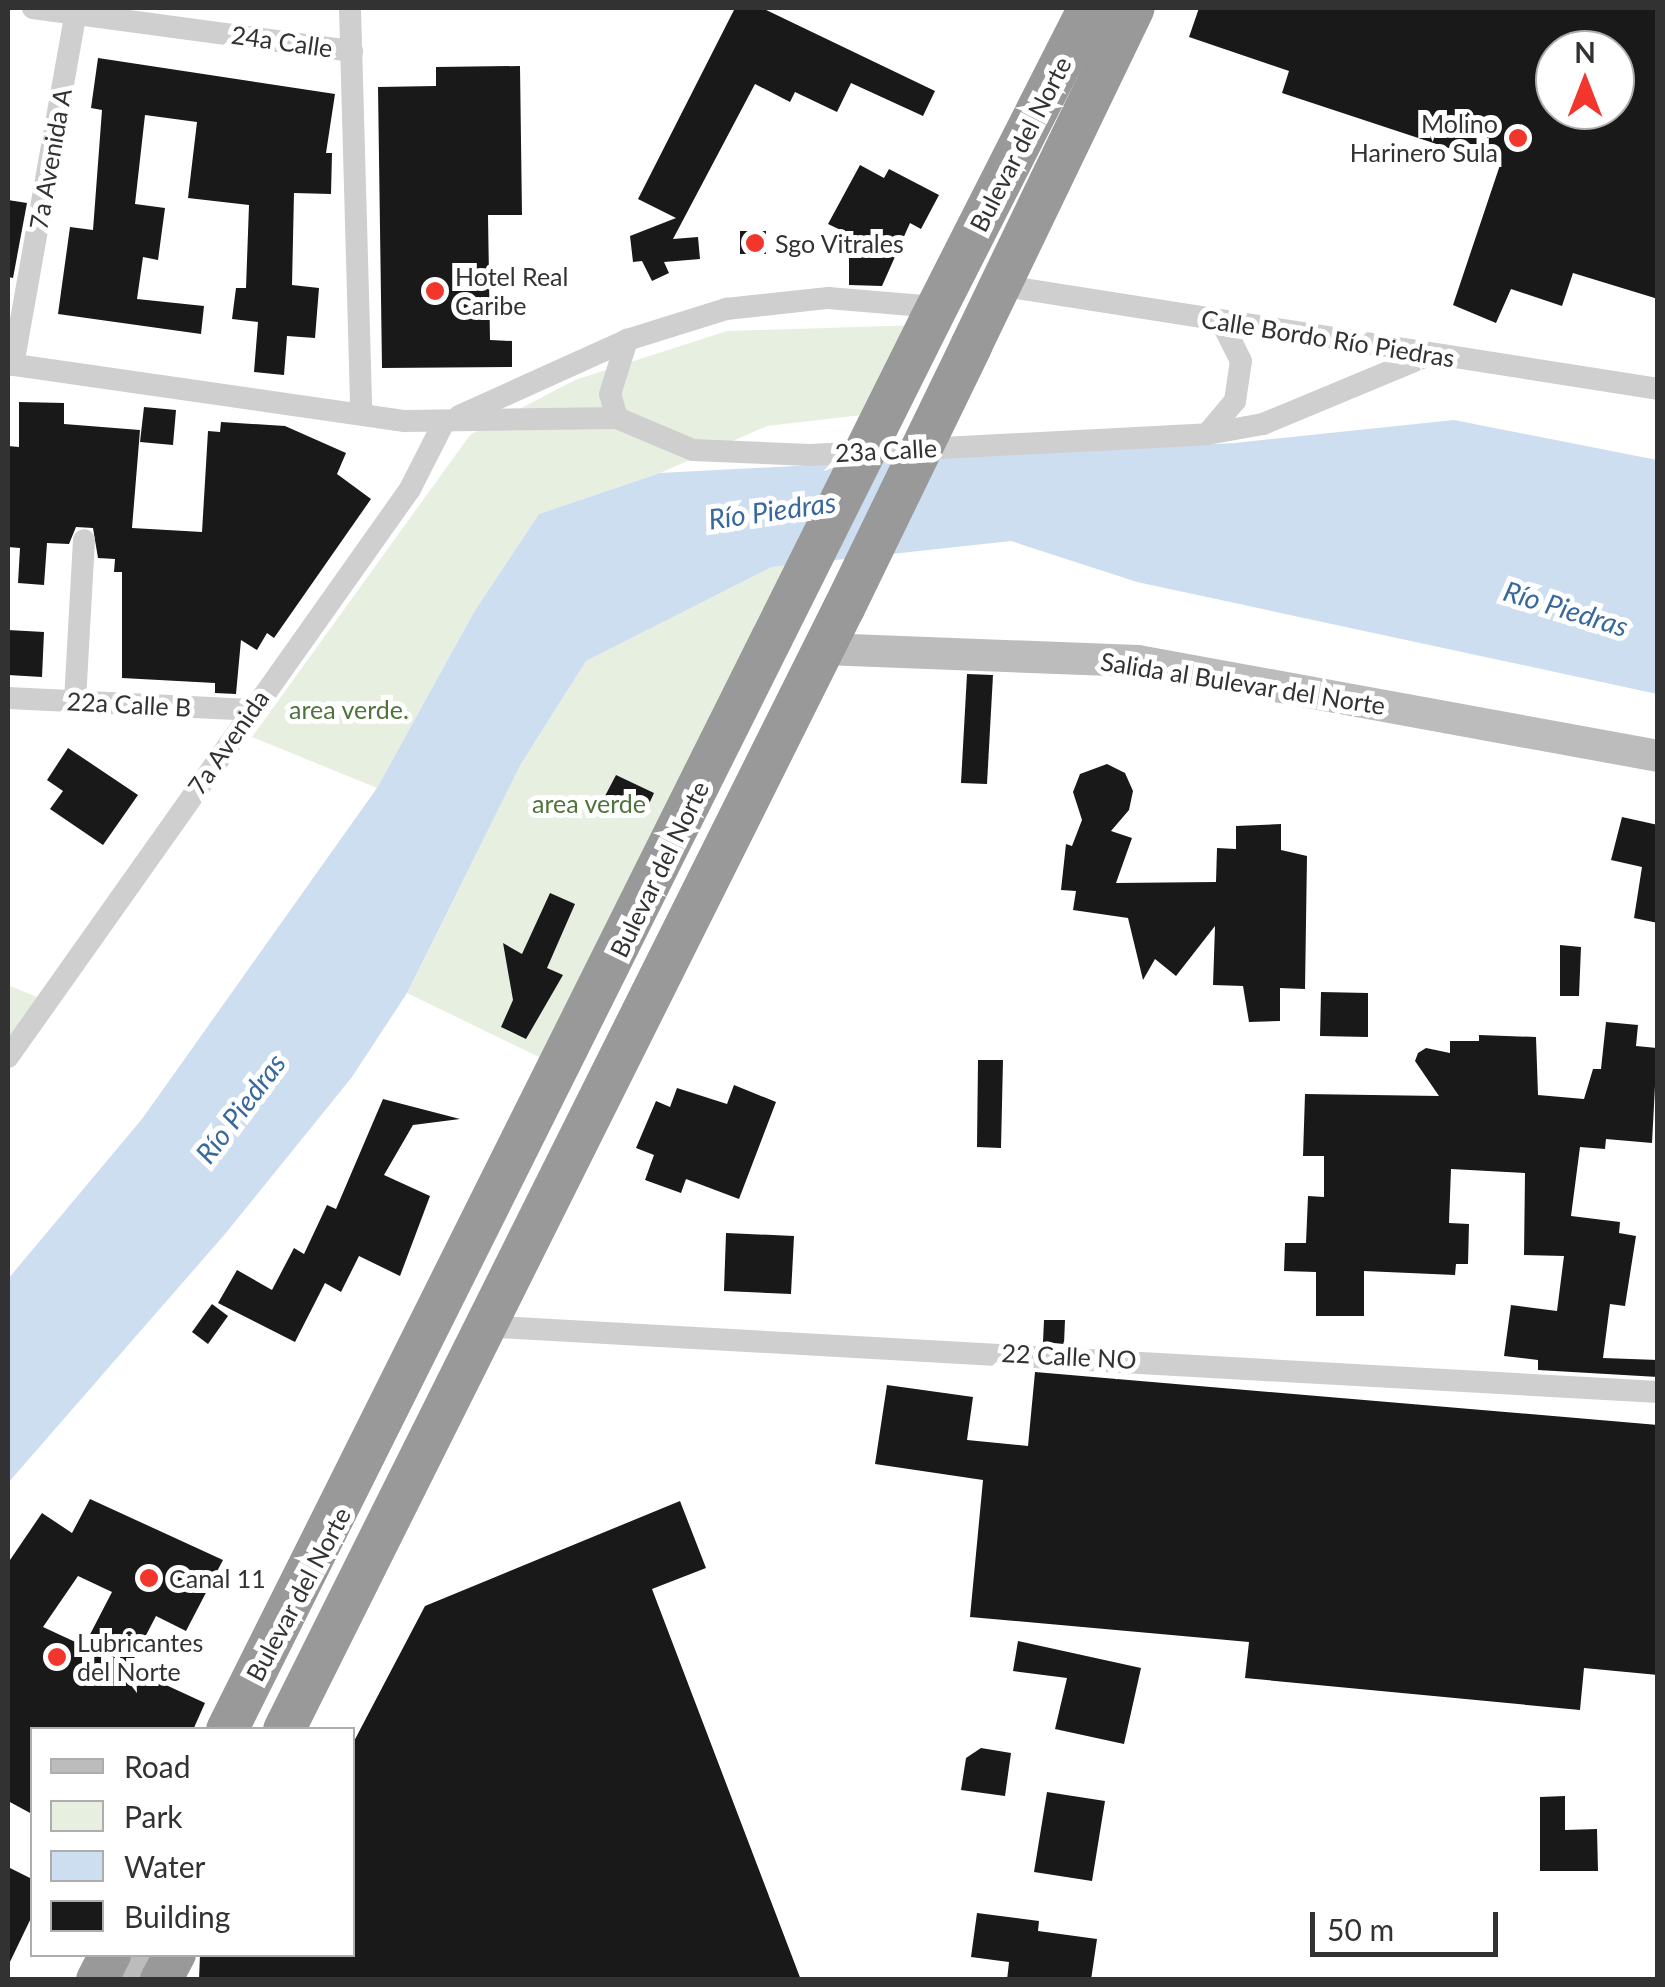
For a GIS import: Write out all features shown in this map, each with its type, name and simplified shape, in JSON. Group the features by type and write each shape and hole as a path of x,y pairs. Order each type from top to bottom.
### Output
{"highway":[{"name":"Bulevar del Norte","path":"228,1727 1089,8"},
{"name":"Bulevar del Norte","path":"285,1727 480,1326 824,649 1134,8"},
{"path":"97,1980 108,1957"}],"street":[{"name":"24a Calle","path":"33,8 352,51"},
{"path":"350,8 361,414"},
{"name":"7a Avenida A","path":"10,365 76,12"},
{"name":"Calle Bordo Río Piedras","path":"998,286 1658,390"},
{"path":"442,424 627,340 726,309 828,298 933,314"},
{"path":"1207,434 1235,401 1240,360 1220,321"},
{"path":"617,418 610,394 627,340"},
{"name":"23a Calle","path":"10,365 442,424 617,418 693,450 810,454 1207,434 1262,424 1431,354"},
{"name":"7a Avenida","path":"8,1057 410,489 442,424"},
{"path":"75,701 84,540"},
{"name":"Salida al Bulevar del Norte","path":"824,649 1138,661 1658,756"},
{"name":"22a Calle B","path":"8,698 251,710"},
{"name":"22 Calle NO","path":"480,1326 1658,1392"},
{"path":"132,1980 164,1966"}],"green space":[{"name":"area verde.","path":"919,325 870,414 767,426 660,473 539,514 474,612 377,788 252,737 470,435 575,380 727,331"},
{"name":"area verde","path":"799,564 547,1061 407,993 521,764 586,661 772,567"},
{"path":"8,985 44,1000 8,1050"}],"water":[{"name":"Río Piedras","path":"1454,420 1657,460 1657,694 1137,582 1011,541 772,567 586,661 521,764 407,993 352,1077 225,1234 8,1483 8,1279 142,1119 377,788 474,612 539,514 660,473 1235,443"}],"building":[{"path":"735,8 762,8 935,91 923,116 851,83 837,112 795,92 790,102 755,84 673,239 698,237 700,259 664,262 669,273 652,281 642,261 633,262 630,236 676,218 638,199"},
{"name":"Molino Harinero Sula","path":"1199,8 1658,8 1658,299 1573,273 1562,306 1511,289 1496,323 1453,305 1500,165 1282,93 1289,71 1189,37"},
{"path":"98,58 335,94 326,153 332,153 331,194 294,193 292,285 319,288 315,338 287,336 284,375 254,372 258,322 232,319 236,288 246,288 249,205 188,198 197,122 145,115 135,204 165,208 158,260 143,257 137,299 204,306 201,334 58,314 70,227 93,230 102,110 91,108"},
{"name":"Hotel Real Caribe","path":"520,66 522,215 488,215 490,340 512,341 512,367 382,368 378,87 436,86 436,67"},
{"path":"860,165 884,178 889,169 939,195 921,229 910,223 882,286 849,285 849,234 828,224"},
{"path":"8,200 27,203 13,278 8,277"},
{"path":"740,231 766,231 766,254 740,254"},
{"path":"19,402 64,403 64,424 140,430 132,528 202,532 208,431 220,432 221,422 285,426 346,453 337,474 371,499 274,638 267,633 257,650 241,640 236,694 215,693 215,683 122,678 122,572 114,572 115,559 98,558 93,528 76,527 69,544 47,543 44,585 18,583 20,548 8,547 8,446 19,447"},
{"path":"144,407 176,410 173,445 140,442"},
{"path":"8,630 44,632 42,677 8,675"},
{"path":"967,674 993,675 987,784 961,783"},
{"path":"68,748 138,795 103,845 50,809 63,791 47,780"},
{"path":"1107,764 1125,773 1133,791 1129,810 1111,831 1132,838 1116,883 1216,882 1217,848 1236,849 1236,826 1281,824 1281,850 1307,856 1305,989 1280,988 1280,1021 1249,1022 1243,986 1213,985 1215,926 1176,976 1155,959 1143,980 1128,918 1073,910 1076,891 1061,890 1066,844 1072,846 1082,820 1073,792 1080,774"},
{"path":"616,775 654,793 644,815 605,796"},
{"path":"1622,817 1658,825 1658,923 1634,918 1642,867 1611,860"},
{"path":"550,893 575,904 547,968 563,975 526,1039 501,1027 513,1000 503,943 522,954"},
{"path":"1560,945 1581,947 1579,996 1560,996"},
{"path":"1321,992 1368,993 1368,1037 1320,1036"},
{"path":"1606,1022 1638,1025 1636,1046 1657,1048 1652,1143 1606,1139 1605,1149 1580,1147 1571,1216 1620,1222 1619,1233 1636,1236 1625,1306 1610,1304 1603,1358 1658,1360 1658,1377 1538,1370 1538,1360 1504,1356 1511,1305 1557,1311 1564,1256 1524,1255 1525,1173 1451,1169 1449,1223 1469,1224 1468,1264 1456,1264 1455,1275 1364,1271 1364,1316 1316,1316 1316,1272 1284,1271 1285,1243 1306,1243 1308,1196 1324,1197 1324,1156 1303,1156 1305,1094 1439,1096 1415,1061 1418,1053 1426,1048 1450,1053 1450,1041 1479,1041 1479,1035 1536,1037 1538,1095 1584,1099 1593,1069 1601,1069"},
{"path":"978,1060 1003,1060 1001,1148 977,1147"},
{"path":"734,1085 776,1102 739,1199 686,1179 681,1193 645,1180 654,1155 636,1148 656,1101 670,1107 677,1088 727,1104"},
{"path":"383,1099 460,1119 413,1125 384,1175 430,1196 400,1276 359,1256 341,1292 325,1283 295,1342 218,1303 237,1270 272,1290 294,1248 304,1254 327,1205 336,1209"},
{"path":"726,1233 794,1236 791,1294 724,1291"},
{"path":"212,1304 228,1316 208,1344 192,1332"},
{"path":"1044,1320 1065,1320 1064,1344 1043,1342"},
{"path":"1035,1372 1658,1425 1658,1675 1584,1668 1580,1710 1245,1678 1249,1642 970,1617 983,1480 875,1464 887,1385 973,1397 967,1440 1028,1446"},
{"path":"90,1499 223,1560 186,1631 156,1616 129,1668 205,1703 194,1727 30,1727 30,1813 8,1801 8,1563 42,1513 72,1533","holes":["78,1576 112,1592 84,1646 43,1627"]},
{"path":"680,1501 706,1568 652,1589 801,1980 199,1980 200,1957 355,1957 355,1739 425,1606"},
{"path":"1018,1641 1141,1668 1124,1744 1055,1729 1067,1678 1013,1671"},
{"path":"981,1748 1011,1753 1005,1796 961,1790 966,1758"},
{"path":"1047,1792 1105,1801 1092,1881 1034,1872"},
{"path":"1565,1796 1565,1830 1597,1829 1598,1871 1540,1871 1540,1797"},
{"path":"8,1867 30,1878 30,1920 8,1966"},
{"path":"977,1913 1039,1921 1038,1931 1097,1939 1091,1980 1007,1980 1009,1962 971,1957"}],"place":[{"name":"Molino Harinero Sula","path":"1518,138"},
{"name":"Sgo Vitrales","path":"755,243"},
{"name":"Hotel Real Caribe","path":"435,291"},
{"name":"Canal 11","path":"149,1578"},
{"name":"Lubricantes del Norte","path":"57,1657"}]}
